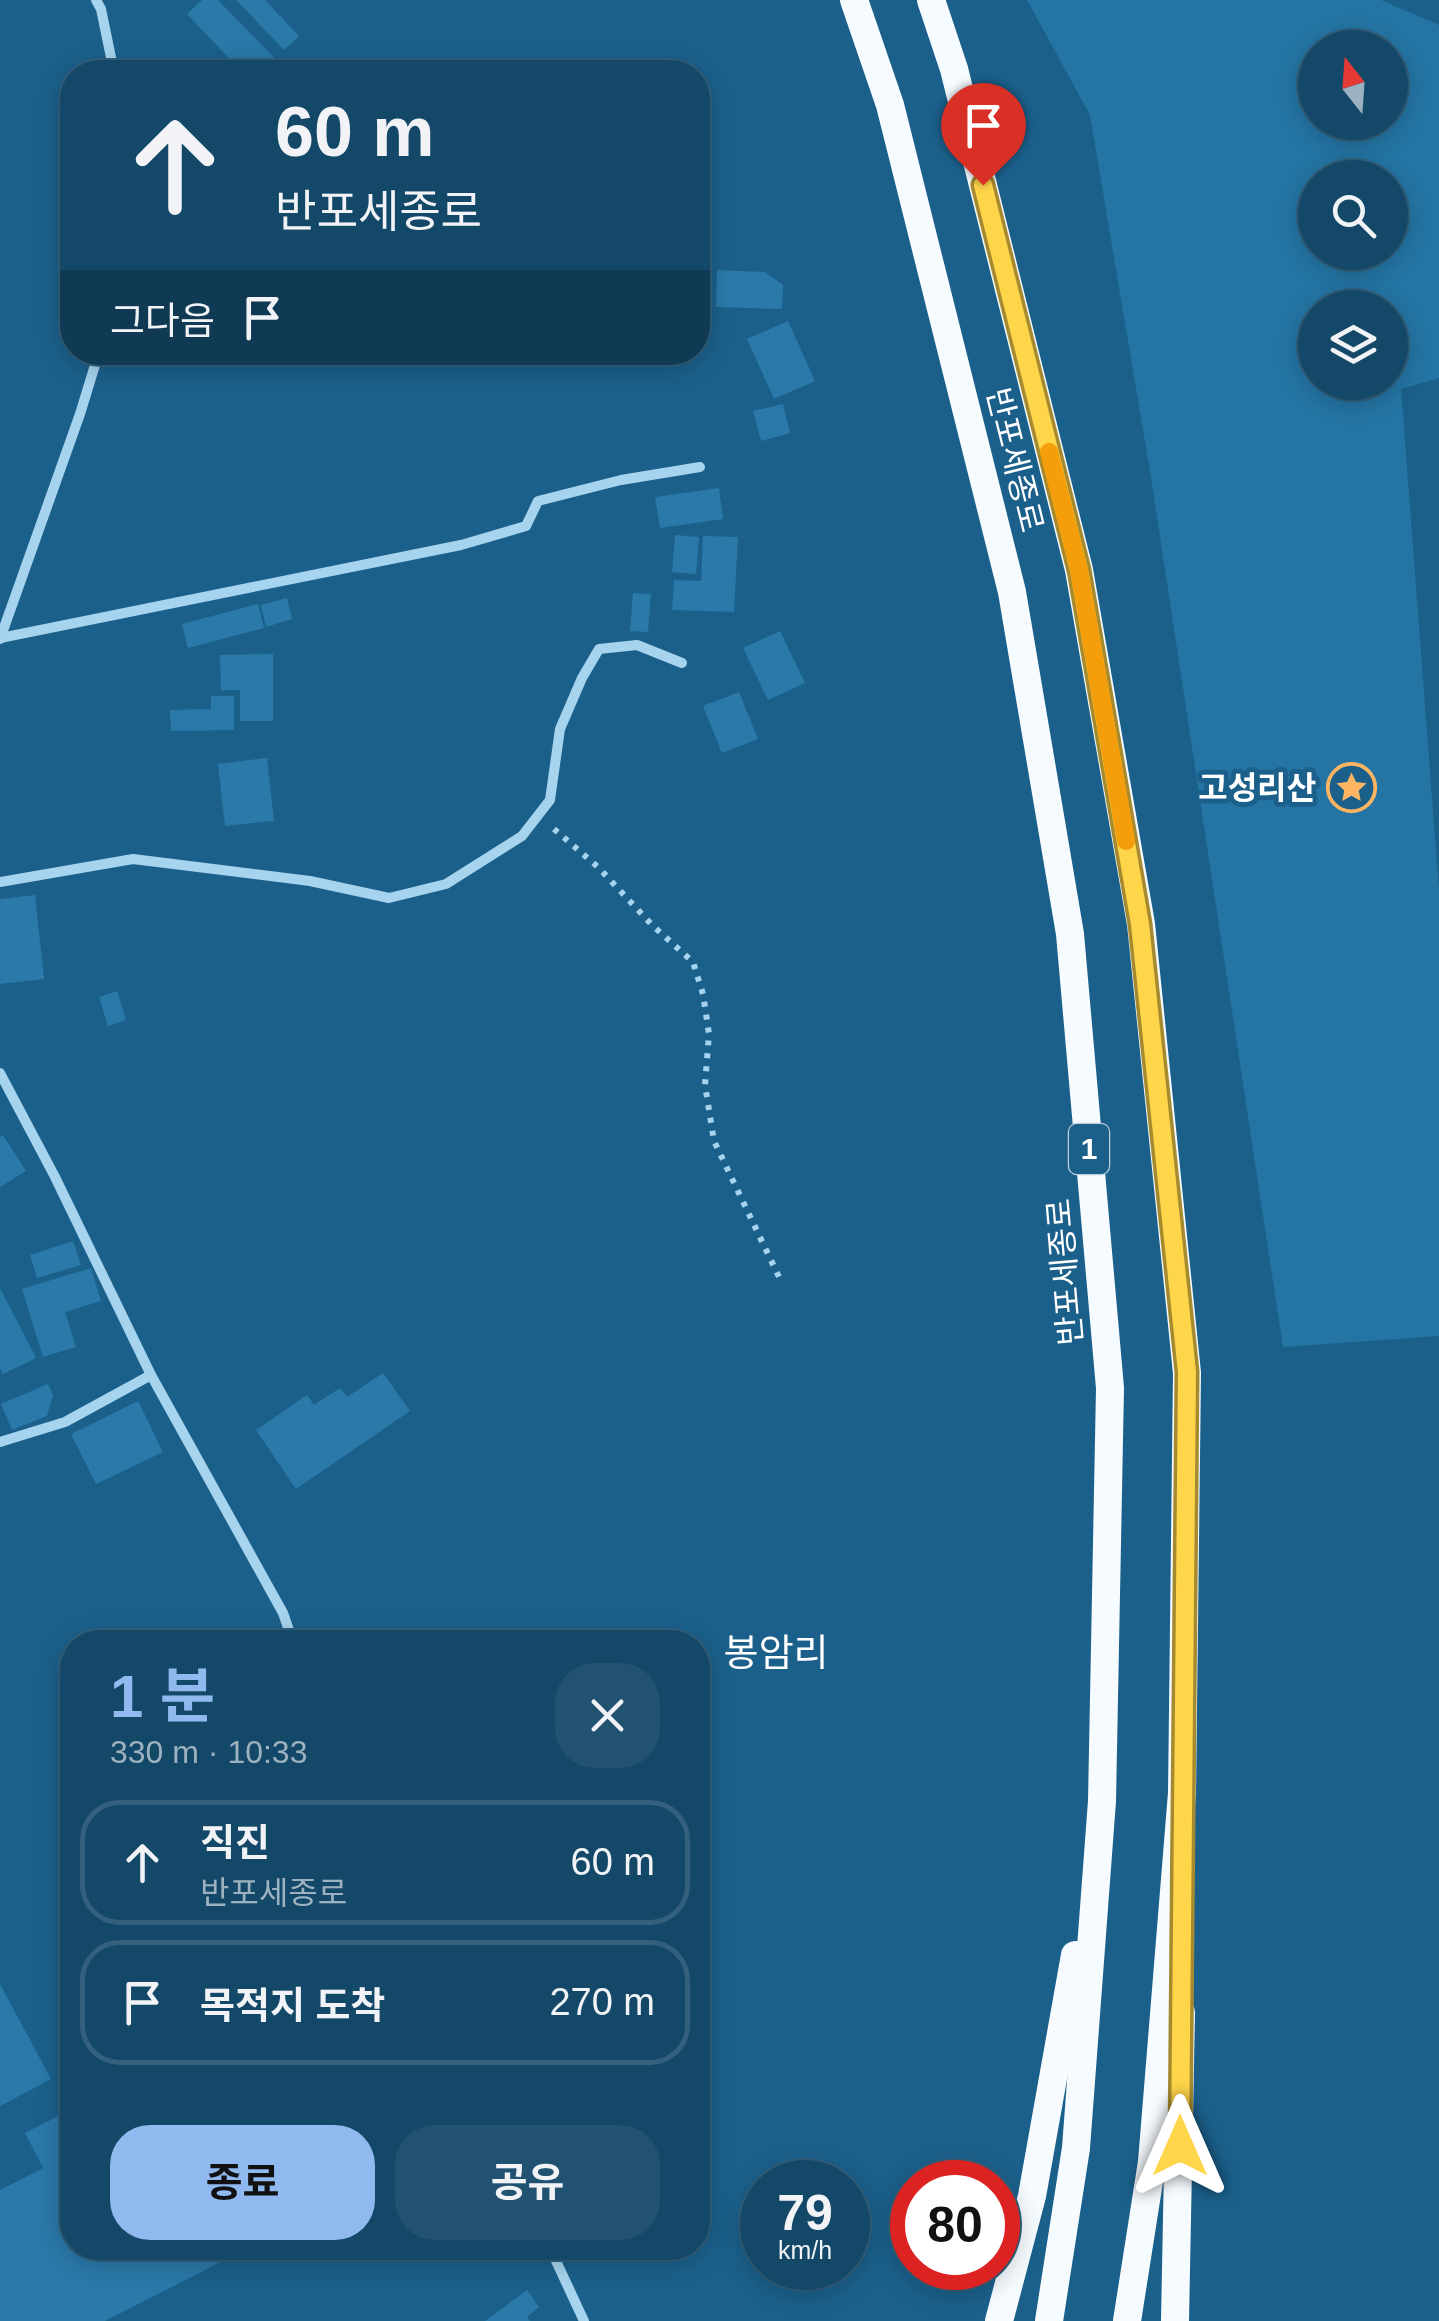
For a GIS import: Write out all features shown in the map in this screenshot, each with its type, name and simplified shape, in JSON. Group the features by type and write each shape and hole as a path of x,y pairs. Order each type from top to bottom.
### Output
{"highway":[{"name":"반포세종로","path":"854,0 890,105 1012,592 1070,934 1110,1388 1102,1801 1076,2148 1049,2321"},
{"name":"반포세종로","path":"931,0 954,69 1079,570 1140,924 1187,1372 1182,1793 1152,2162 1127,2321"},
{"path":"1176,2321 1182,1793"},
{"path":"1000,2321 1032,2196 1102,1801"}],"street":[{"path":"96,0 112,60"},
{"path":"0,638 95,365"},
{"path":"0,638 461,545 526,526 538,501 621,480 700,467"},
{"path":"0,882 133,859 310,881 389,898 446,884 522,836 550,800 560,729 582,678 600,649 637,645 682,664"},
{"path":"0,1073 56,1177 151,1375 288,1630"},
{"path":"0,1442 64,1422 151,1375"},
{"path":"556,2260 584,2321"}],"path":[{"path":"538,815 599,868 693,962 709,1034 705,1085 714,1141 779,1276"}],"shaded area":[{"path":"1027,0 1381,0 1439,25 1439,378 1408,387 1408,290 1298,290 1298,400 1402,400 1439,890 1439,1336 1283,1347 1151,477 1090,115"}],"building":[{"path":"202,0 218,0 276,60 231,60 187,14"},
{"path":"236,0 265,0 299,36 284,50"},
{"path":"717,270 765,272 783,285 782,309 716,307"},
{"path":"788,321 815,381 774,399 747,339"},
{"path":"783,404 790,433 761,441 753,411"},
{"path":"719,488 723,519 660,528 655,497"},
{"path":"675,535 699,537 696,574 672,572"},
{"path":"703,536 738,537 734,612 672,610 674,580 701,581"},
{"path":"633,593 651,594 648,632 630,631"},
{"path":"287,598 292,619 266,627 261,605"},
{"path":"258,604 264,628 188,648 182,624"},
{"path":"780,631 805,683 768,700 743,648"},
{"path":"273,654 273,721 240,721 240,690 221,690 220,655"},
{"path":"739,692 758,739 722,753 703,706"},
{"path":"211,696 234,696 234,730 171,731 170,710 211,709"},
{"path":"267,758 274,821 225,826 218,764"},
{"path":"35,895 44,979 0,984 0,899"},
{"path":"117,991 126,1020 108,1026 99,997"},
{"path":"3,1135 26,1171 0,1187 0,1137"},
{"path":"73,1241 81,1265 37,1278 30,1255"},
{"path":"91,1268 101,1301 65,1312 76,1347 43,1357 22,1289"},
{"path":"0,1288 36,1358 3,1374 0,1368"},
{"path":"383,1373 410,1411 296,1489 256,1430 307,1395 314,1405 340,1388 347,1397"},
{"path":"48,1384 53,1395 47,1416 12,1430 1,1404"},
{"path":"138,1401 163,1452 96,1484 71,1434"},
{"path":"0,1984 51,2079 0,2106"},
{"path":"60,2115 60,2260 224,2260 105,2321 0,2321 0,2190 43,2168 25,2133"},
{"path":"527,2290 539,2307 527,2317 530,2321 485,2321"}],"slow traffic":[{"path":"1049,452 1079,570 1126,841"}],"place":[{"name":"고성리산","path":"1351,788"}],"district":[{"name":"봉암리","path":"776,1653"}],"route":[{"path":"983,185 1079,570 1140,924 1187,1372 1180,2146"}]}
